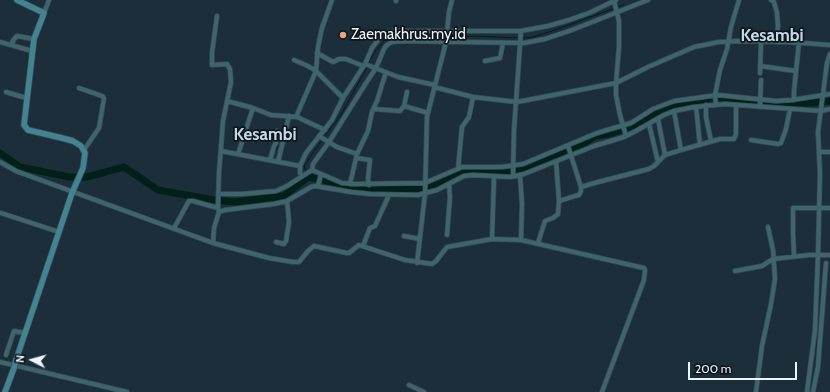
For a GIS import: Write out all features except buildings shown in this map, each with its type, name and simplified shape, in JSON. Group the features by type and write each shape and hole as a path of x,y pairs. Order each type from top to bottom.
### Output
{"main road":[{"path":"5,392 85,159 84,150 73,141 28,130 24,126 26,98 34,39 44,13 17,0"}],"street":[{"path":"44,13 49,0"},
{"path":"296,117 316,71 322,28 332,0"},
{"path":"417,263 425,193 426,128 434,86 446,42 452,0"},
{"path":"312,170 313,164 375,67 384,49 392,42 503,43 545,39 648,0"},
{"path":"715,104 720,70 739,0"},
{"path":"771,0 774,2 777,13 778,26 776,42"},
{"path":"300,173 300,166 306,153 325,130 343,98 365,65 376,42 386,33 394,30 521,32 569,20 615,1 619,47 616,83 617,103 625,135"},
{"path":"213,242 218,209 221,151 227,100 231,82 229,66 227,64 212,64 217,16"},
{"path":"513,175 514,130 521,32"},
{"path":"11,45 17,36 34,39"},
{"path":"318,53 333,62 339,59 346,59 375,67 411,80 473,97 516,102 616,83 694,47 728,41 799,42 830,45"},
{"path":"0,42 32,51"},
{"path":"760,73 761,42"},
{"path":"794,100 799,42"},
{"path":"485,61 500,58 503,43"},
{"path":"813,392 818,361 824,262 818,255 820,152 818,132 827,63 830,54"},
{"path":"294,60 316,71 343,98"},
{"path":"760,66 796,71"},
{"path":"350,184 356,156 368,131 370,117 378,101 386,72"},
{"path":"760,103 761,80"},
{"path":"79,88 104,98 99,128 84,150"},
{"path":"6,92 26,98"},
{"path":"374,109 397,112 401,110 404,106 407,92"},
{"path":"174,228 190,201 225,210 274,204 287,201 318,184 351,192 389,195 425,193 437,190 464,176 473,175 494,177 520,175 625,135 674,111 715,104 736,105 760,103 823,97 830,94"},
{"path":"312,170 320,175 342,183 350,184 425,184 462,167 513,167 523,164 608,130 623,127 653,109 674,101 716,95 729,95 790,109 830,109"},
{"path":"458,168 462,128 469,116 473,97"},
{"path":"227,100 271,115 296,117 325,130"},
{"path":"706,105 706,117 712,141"},
{"path":"581,187 649,169 665,155 720,139 735,138 736,105"},
{"path":"404,106 428,113"},
{"path":"696,107 700,145"},
{"path":"238,154 253,108"},
{"path":"751,140 778,144 781,143 786,129 790,109"},
{"path":"674,111 681,150"},
{"path":"278,162 289,116"},
{"path":"658,118 665,155"},
{"path":"649,124 658,162"},
{"path":"270,160 276,143 275,140 277,131"},
{"path":"320,137 356,156 370,160 368,179 370,185"},
{"path":"559,201 579,195 581,191 568,147"},
{"path":"221,151 300,166"},
{"path":"820,152 830,152"},
{"path":"538,244 544,221 554,218 558,214 559,201 556,161"},
{"path":"0,162 16,171 213,242 269,258 293,262 299,262 314,246 347,253 357,246 363,246 417,263 434,263 447,247 492,239 520,240 644,268 644,280 602,392"},
{"path":"219,196 276,191 287,186 312,170"},
{"path":"318,184 320,175"},
{"path":"520,175 522,204 520,240"},
{"path":"492,239 494,177"},
{"path":"447,235 450,197 448,185"},
{"path":"363,246 370,228 376,225 389,195"},
{"path":"276,242 281,244 286,243 289,222 287,201"},
{"path":"794,256 792,232 793,208 830,208"},
{"path":"1,213 59,232"},
{"path":"756,392 762,346 775,279 768,227"},
{"path":"404,236 420,239"},
{"path":"735,271 762,266 773,259 794,256 830,256"},
{"path":"807,392 824,262"},
{"path":"6,356 14,331 24,333"},
{"path":"0,362 126,392"},
{"path":"409,385 424,392"}],"waterway":[{"path":"618,7 624,4"},
{"path":"523,38 533,37 555,30 615,8"},
{"path":"368,64 373,54 389,35 444,39"},
{"path":"447,39 474,36 520,38"},
{"path":"324,137 342,113 367,67"},
{"path":"0,153 20,167 69,177 87,177 124,167 158,190 214,200 235,202 284,196 308,177 367,190 401,189 428,188 462,172 473,170 506,172 524,170 539,162 581,145 595,136 609,134 630,127 657,113 691,102 711,98 728,98 766,103 811,103 830,101"},
{"path":"306,171 304,166 322,140"}],"place":[{"name":"Zaemakhrus.my.id","path":"343,35"}],"district":[{"name":"Kesambi","path":"772,36"},
{"name":"Kesambi","path":"265,135"}]}
